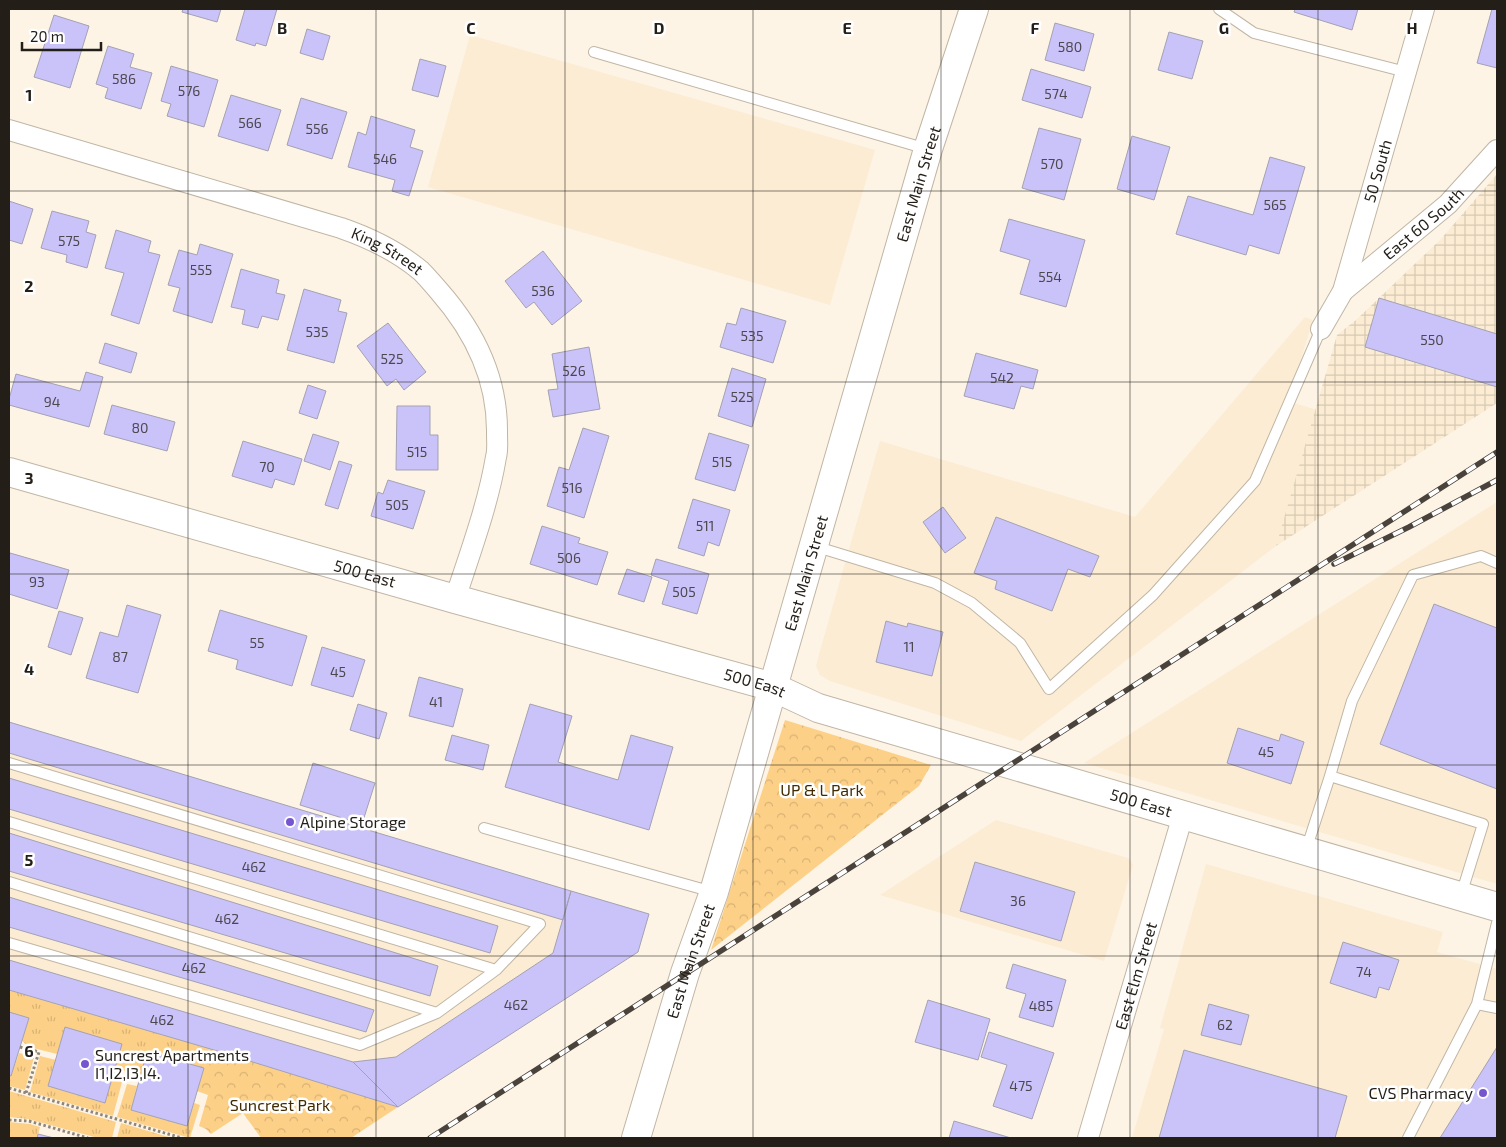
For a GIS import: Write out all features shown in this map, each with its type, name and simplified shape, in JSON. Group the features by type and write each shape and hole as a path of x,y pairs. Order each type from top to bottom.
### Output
{"street":[{"name":"East Main Street","path":"636,1138 685,973 714,892 928,149 974,9"},
{"name":"50 South","path":"1321,330 1343,291 1424,9"},
{"name":"King Street","path":"9,130 368,237 399,254 422,272 455,310 469,331 485,362 498,418 497,456 484,506 455,599"},
{"name":"East 60 South","path":"1343,291 1448,204 1497,150"},
{"name":"500 East","path":"9,472 772,687 818,708 1497,908"},
{"name":"East Elm Street","path":"1088,1138 1183,815"}],"lane":[{"path":"1219,9 1254,33 1406,72"},
{"path":"594,52 928,149"},
{"path":"813,545 935,583 972,602 1020,643 1049,689 1153,594 1255,481 1321,330"},
{"path":"1305,851 1352,701 1413,574 1481,556 1497,563"},
{"path":"9,762 540,924 496,970 437,1013 360,1045 9,943"},
{"path":"1330,776 1483,824 1460,896"},
{"path":"9,822 496,970"},
{"path":"484,828 714,892"},
{"path":"9,882 437,1013"},
{"path":"1408,1138 1477,1004 1497,923"},
{"path":"1477,1004 1497,1008"}],"path":[{"path":"20,1047 39,1052 26,1093"},
{"path":"9,1088 182,1138"},
{"path":"9,1120 29,1121 88,1138"}],"shaded area":[{"path":"470,35 875,150 830,305 428,187"},
{"path":"1497,174 1497,403 1276,546 1337,335 1356,320 1441,239"},
{"path":"1305,317 1313,320 1288,401 1317,410 1276,546 1021,741 830,681 820,675 816,666 880,441 1135,517"},
{"path":"1497,502 1497,884 1084,763"},
{"path":"9,722 624,907 398,1107 9,991"},
{"path":"996,820 1130,860 1133,865 1104,961 880,895"},
{"path":"1206,864 1443,932 1437,952 1497,969 1497,1138 1132,1138 1164,1029 1160,1028"}],"green space":[{"name":"UP & L Park","path":"785,720 931,765 919,786 711,950"},
{"path":"9,990 214,1050 204,1068 148,1052 141,1075 29,1047 22,1041 29,1018 9,1012"},
{"name":"Suncrest Park","path":"214,1050 398,1107 351,1138 261,1138 243,1113 211,1134 199,1126 208,1095 197,1091 204,1068"},
{"path":"29,1052 35,1054 25,1090 9,1086 9,1075 11,1076 19,1053"},
{"path":"40,1056 56,1060 48,1086 104,1103 112,1080 122,1082 113,1116 30,1092"},
{"path":"127,1084 137,1086 131,1110 187,1126 194,1103 200,1105 190,1138 117,1117"},
{"path":"9,1091 116,1122 112,1138 98,1138 28,1119 9,1117"},
{"path":"9,1122 40,1127 37,1138 9,1138"},
{"path":"121,1123 172,1138 117,1138"}],"building":[{"path":"183,9 221,9 217,22 182,12"},
{"path":"245,9 277,9 266,46 256,43 255,46 236,40"},
{"path":"1295,9 1358,9 1352,30 1294,12"},
{"path":"1492,9 1497,9 1497,68 1477,63"},
{"path":"54,15 89,26 70,88 34,77"},
{"path":"1055,23 1094,34 1084,71 1045,60"},
{"path":"307,29 330,36 323,60 300,53"},
{"path":"1169,32 1203,41 1192,79 1158,70"},
{"path":"108,46 134,54 130,67 152,73 141,109 105,98 108,88 96,84"},
{"path":"420,59 446,66 438,97 412,90"},
{"path":"171,66 218,80 204,127 167,116 171,104 161,101"},
{"path":"1031,69 1091,87 1082,118 1022,100"},
{"path":"231,95 281,110 268,151 218,136"},
{"path":"301,98 347,112 332,159 287,145"},
{"path":"371,116 415,130 410,147 423,151 409,196 392,191 395,180 348,167 358,132 366,135"},
{"path":"1039,128 1081,139 1064,200 1022,188"},
{"path":"1132,136 1170,147 1154,200 1117,189"},
{"path":"1270,157 1305,167 1279,254 1249,245 1246,255 1176,234 1188,196 1253,215"},
{"path":"9,201 33,209 22,244 9,240"},
{"path":"52,211 89,221 86,232 96,235 87,268 66,262 67,255 41,248"},
{"path":"1009,219 1085,240 1066,307 1020,294 1030,260 1000,251"},
{"path":"116,230 151,241 148,252 160,255 139,324 111,315 124,273 105,268"},
{"path":"200,244 233,254 212,323 173,311 180,288 168,285 179,250 197,255"},
{"path":"543,251 582,301 552,325 534,302 526,308 505,281"},
{"path":"241,269 279,280 276,293 285,295 278,320 262,316 258,328 242,324 245,310 231,307"},
{"path":"304,289 341,300 338,311 347,313 334,363 287,350"},
{"path":"1379,298 1497,334 1497,387 1365,347"},
{"path":"741,308 786,321 773,363 720,347 727,323 736,325"},
{"path":"388,323 426,372 404,390 396,379 387,386 357,346"},
{"path":"105,343 137,353 131,373 99,363"},
{"path":"589,347 600,409 553,417 548,390 558,389 552,354"},
{"path":"976,353 1038,370 1033,389 1021,386 1014,409 964,396"},
{"path":"732,368 766,379 752,427 718,416"},
{"path":"86,372 103,377 89,427 9,405 16,374 80,391"},
{"path":"308,385 326,391 317,419 299,413"},
{"path":"112,405 175,422 167,451 104,434"},
{"path":"397,406 430,406 430,435 438,435 438,470 396,470"},
{"path":"583,428 609,436 584,518 547,506 559,467 569,470"},
{"path":"709,433 749,445 735,491 695,479"},
{"path":"313,434 339,442 330,470 304,461"},
{"path":"243,441 302,459 294,485 275,479 272,488 232,476"},
{"path":"339,461 352,465 338,509 325,505"},
{"path":"388,480 425,491 413,529 371,516 378,492 383,494"},
{"path":"693,499 730,510 719,546 708,542 704,556 678,548"},
{"path":"943,507 966,538 945,553 923,522"},
{"path":"996,517 1099,556 1090,577 1068,569 1052,611 995,589 997,581 974,573"},
{"path":"542,526 580,538 578,543 608,552 597,585 530,564"},
{"path":"10,553 69,570 57,609 9,594"},
{"path":"656,559 709,574 697,614 662,604 669,581 651,575"},
{"path":"627,569 652,577 644,602 618,594"},
{"path":"1434,604 1497,628 1497,789 1380,744"},
{"path":"127,605 161,615 138,693 86,678 100,632 118,637"},
{"path":"220,610 307,636 292,686 236,669 238,660 208,651"},
{"path":"59,611 83,618 71,655 48,647"},
{"path":"886,621 907,627 908,623 943,632 932,676 876,662"},
{"path":"322,647 365,660 353,697 311,685"},
{"path":"419,677 463,689 453,727 409,716"},
{"path":"358,704 387,713 379,739 350,730"},
{"path":"530,704 572,716 558,762 618,780 631,735 673,747 649,830 505,787"},
{"name":"Alpine Storage","path":"9,722 571,891 563,920 9,753"},
{"path":"1238,728 1279,741 1281,734 1304,742 1291,784 1227,763"},
{"path":"452,735 489,745 483,770 445,760"},
{"path":"313,763 375,783 362,824 300,805"},
{"name":"Alpine Storage","path":"9,778 498,926 490,953 9,809"},
{"path":"9,833 438,966 430,996 9,871"},
{"path":"975,862 1075,892 1061,941 960,911"},
{"path":"571,891 649,914 638,952 398,1107 353,1062 396,1057 553,953"},
{"path":"9,897 374,1010 366,1032 9,927"},
{"path":"1343,942 1399,960 1389,990 1379,987 1376,998 1330,983"},
{"path":"9,960 353,1062 398,1107 214,1050 9,990"},
{"path":"1013,964 1066,980 1053,1027 1019,1017 1026,994 1006,988"},
{"path":"928,1000 990,1019 978,1060 915,1042"},
{"path":"1209,1004 1249,1015 1241,1045 1201,1035"},
{"path":"9,1012 29,1018 11,1076 9,1075"},
{"name":"Suncrest Apartments I1,I2,I3,I4.","path":"65,1027 122,1044 105,1103 48,1086"},
{"path":"989,1032 1054,1053 1032,1119 993,1106 1007,1065 981,1057"},
{"name":"CVS Pharmacy","path":"1497,1047 1497,1138 1440,1138"},
{"path":"1184,1050 1347,1096 1335,1138 1159,1138"},
{"path":"147,1052 204,1068 187,1126 131,1110"},
{"path":"954,1121 1011,1138 949,1138"},
{"path":"38,1134 54,1138 37,1138"}],"railway":[{"path":"430,1138 1497,452"},
{"path":"1334,564 1497,480"}],"place":[{"name":"Alpine Storage","path":"290,822"},
{"name":"Suncrest Apartments I1,I2,I3,I4.","path":"85,1064"},
{"name":"CVS Pharmacy","path":"1483,1093"}]}
